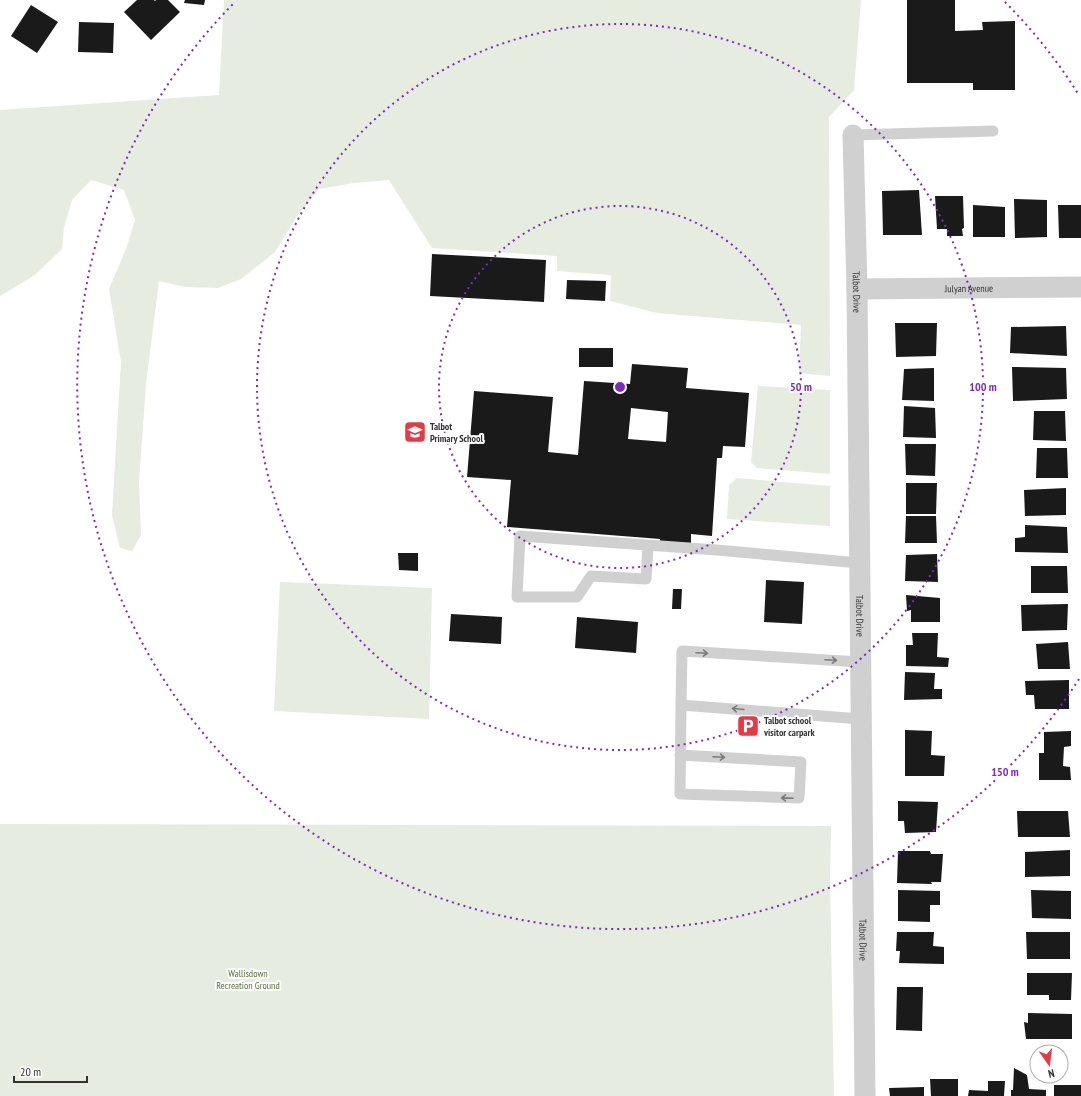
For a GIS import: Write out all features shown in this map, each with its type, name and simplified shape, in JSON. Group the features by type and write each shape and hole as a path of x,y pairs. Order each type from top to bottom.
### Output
{"street":[{"name":"Talbot Drive","path":"853,135 857,289 860,719 865,1096"},
{"name":"Julyan Avenue","path":"857,289 1081,288"}],"lane":[{"path":"853,135 993,131"},
{"path":"648,546 646,578 591,576 577,596 517,596 520,536 717,550 859,563"},
{"path":"680,755 800,762 799,798 680,794 680,755 682,651 860,662"},
{"path":"681,705 860,719"}],"green space":[{"path":"224,0 861,0 854,90 829,117 830,376 799,373 801,325 657,313 610,301 611,275 557,271 557,256 432,248 389,180 354,183 319,189 297,216 275,252 241,279 218,288 185,287 159,281 146,384 139,482 141,535 132,551 120,548 112,515 121,362 109,289 126,249 135,220 124,190 91,180 72,200 64,227 62,249 35,275 0,296 0,110 219,95"},
{"path":"758,386 830,390 830,474 757,468 751,462"},
{"path":"737,478 830,486 830,526 727,519 729,485"},
{"path":"280,582 432,588 429,719 274,711"},
{"name":"Wallisdown Recreation Ground","path":"0,824 831,826 830,881 834,1096 0,1096"}],"building":[{"path":"137,0 168,0 180,12 151,40 124,12"},
{"path":"185,0 205,0 204,5 184,3"},
{"path":"907,0 955,0 955,31 983,30 982,22 1015,21 1015,90 973,90 973,83 907,83"},
{"path":"31,5 58,22 37,53 11,36"},
{"path":"79,22 114,23 113,53 78,52"},
{"path":"919,190 922,235 883,235 882,191"},
{"path":"935,196 963,196 963,236 947,236 947,229 937,229"},
{"path":"1014,199 1047,200 1047,237 1015,238"},
{"path":"973,205 1005,207 1005,237 973,237"},
{"path":"1058,205 1081,205 1081,238 1059,238"},
{"path":"432,254 546,260 544,302 430,296"},
{"path":"567,280 606,281 605,301 566,299"},
{"path":"895,323 937,323 936,356 896,357"},
{"path":"1066,326 1067,356 1010,353 1011,327"},
{"path":"579,348 613,348 613,367 579,367"},
{"name":"Talbot Primary School","path":"632,364 688,368 686,388 749,393 745,447 723,446 722,458 717,458 712,536 691,534 691,547 660,545 660,539 507,527 511,480 467,477 474,391 553,397 548,452 578,455 584,381 630,384","holes":["631,408 668,412 666,442 628,439"]},
{"path":"1012,367 1066,368 1067,399 1013,401"},
{"path":"934,368 934,401 902,400 904,369"},
{"path":"904,406 935,408 936,438 903,437"},
{"path":"1034,411 1065,411 1066,441 1033,440"},
{"path":"905,444 936,444 935,476 906,475"},
{"path":"1037,448 1067,448 1068,478 1036,478"},
{"path":"906,483 937,483 936,514 906,514"},
{"path":"1066,488 1066,515 1025,516 1024,490"},
{"path":"906,516 936,516 937,543 905,543"},
{"path":"1025,525 1067,527 1068,553 1015,552 1015,538 1025,537"},
{"path":"398,553 418,553 418,571 399,570"},
{"path":"937,554 938,582 905,581 906,555"},
{"path":"1031,566 1067,566 1068,593 1031,593"},
{"path":"766,580 804,582 802,624 764,622"},
{"path":"673,589 682,589 681,609 672,609"},
{"path":"906,595 940,598 940,622 911,622 911,610 907,611"},
{"path":"1068,604 1067,630 1022,631 1021,605"},
{"path":"451,614 502,617 501,644 449,641"},
{"path":"577,617 638,622 636,653 575,648"},
{"path":"912,633 938,633 937,657 949,658 948,667 906,666 906,645 913,645"},
{"path":"1068,642 1070,669 1038,669 1036,644"},
{"path":"905,672 935,673 934,689 942,689 942,699 904,700"},
{"path":"1069,680 1069,709 1035,709 1034,695 1026,695 1025,681"},
{"path":"905,730 932,731 931,755 945,756 944,776 905,776"},
{"path":"1071,731 1071,746 1064,747 1063,766 1070,767 1071,780 1039,780 1039,753 1044,753 1044,732"},
{"path":"898,801 938,802 936,832 905,833 904,821 898,821"},
{"path":"1017,811 1068,811 1070,837 1018,837"},
{"path":"1070,850 1070,876 1025,877 1025,852"},
{"path":"898,851 930,851 931,854 943,854 941,882 931,882 932,884 897,883"},
{"path":"898,890 940,891 940,905 930,905 930,922 898,921"},
{"path":"1031,890 1071,891 1071,919 1032,918"},
{"path":"897,932 934,932 933,946 944,947 944,964 899,963 900,951 896,951"},
{"path":"1026,932 1070,932 1070,959 1027,959"},
{"path":"1027,973 1072,973 1071,1000 1049,1000 1049,995 1027,995"},
{"path":"897,987 923,987 922,1031 896,1030"},
{"path":"1028,1013 1072,1014 1072,1039 1026,1039 1024,1022 1028,1023"},
{"path":"1014,1068 1027,1075 1029,1089 1046,1090 1046,1096 1011,1096 1011,1090 1013,1090"},
{"path":"930,1079 958,1079 958,1096 931,1096"},
{"path":"988,1081 1005,1081 1004,1096 968,1096 969,1090 988,1091"},
{"path":"1054,1085 1081,1085 1081,1096 1054,1096"},
{"path":"924,1087 924,1096 890,1096 889,1088"}],"place":[{"name":"Talbot Primary School","path":"415,432"},
{"name":"Talbot school visitor carpark","path":"748,726"}]}
